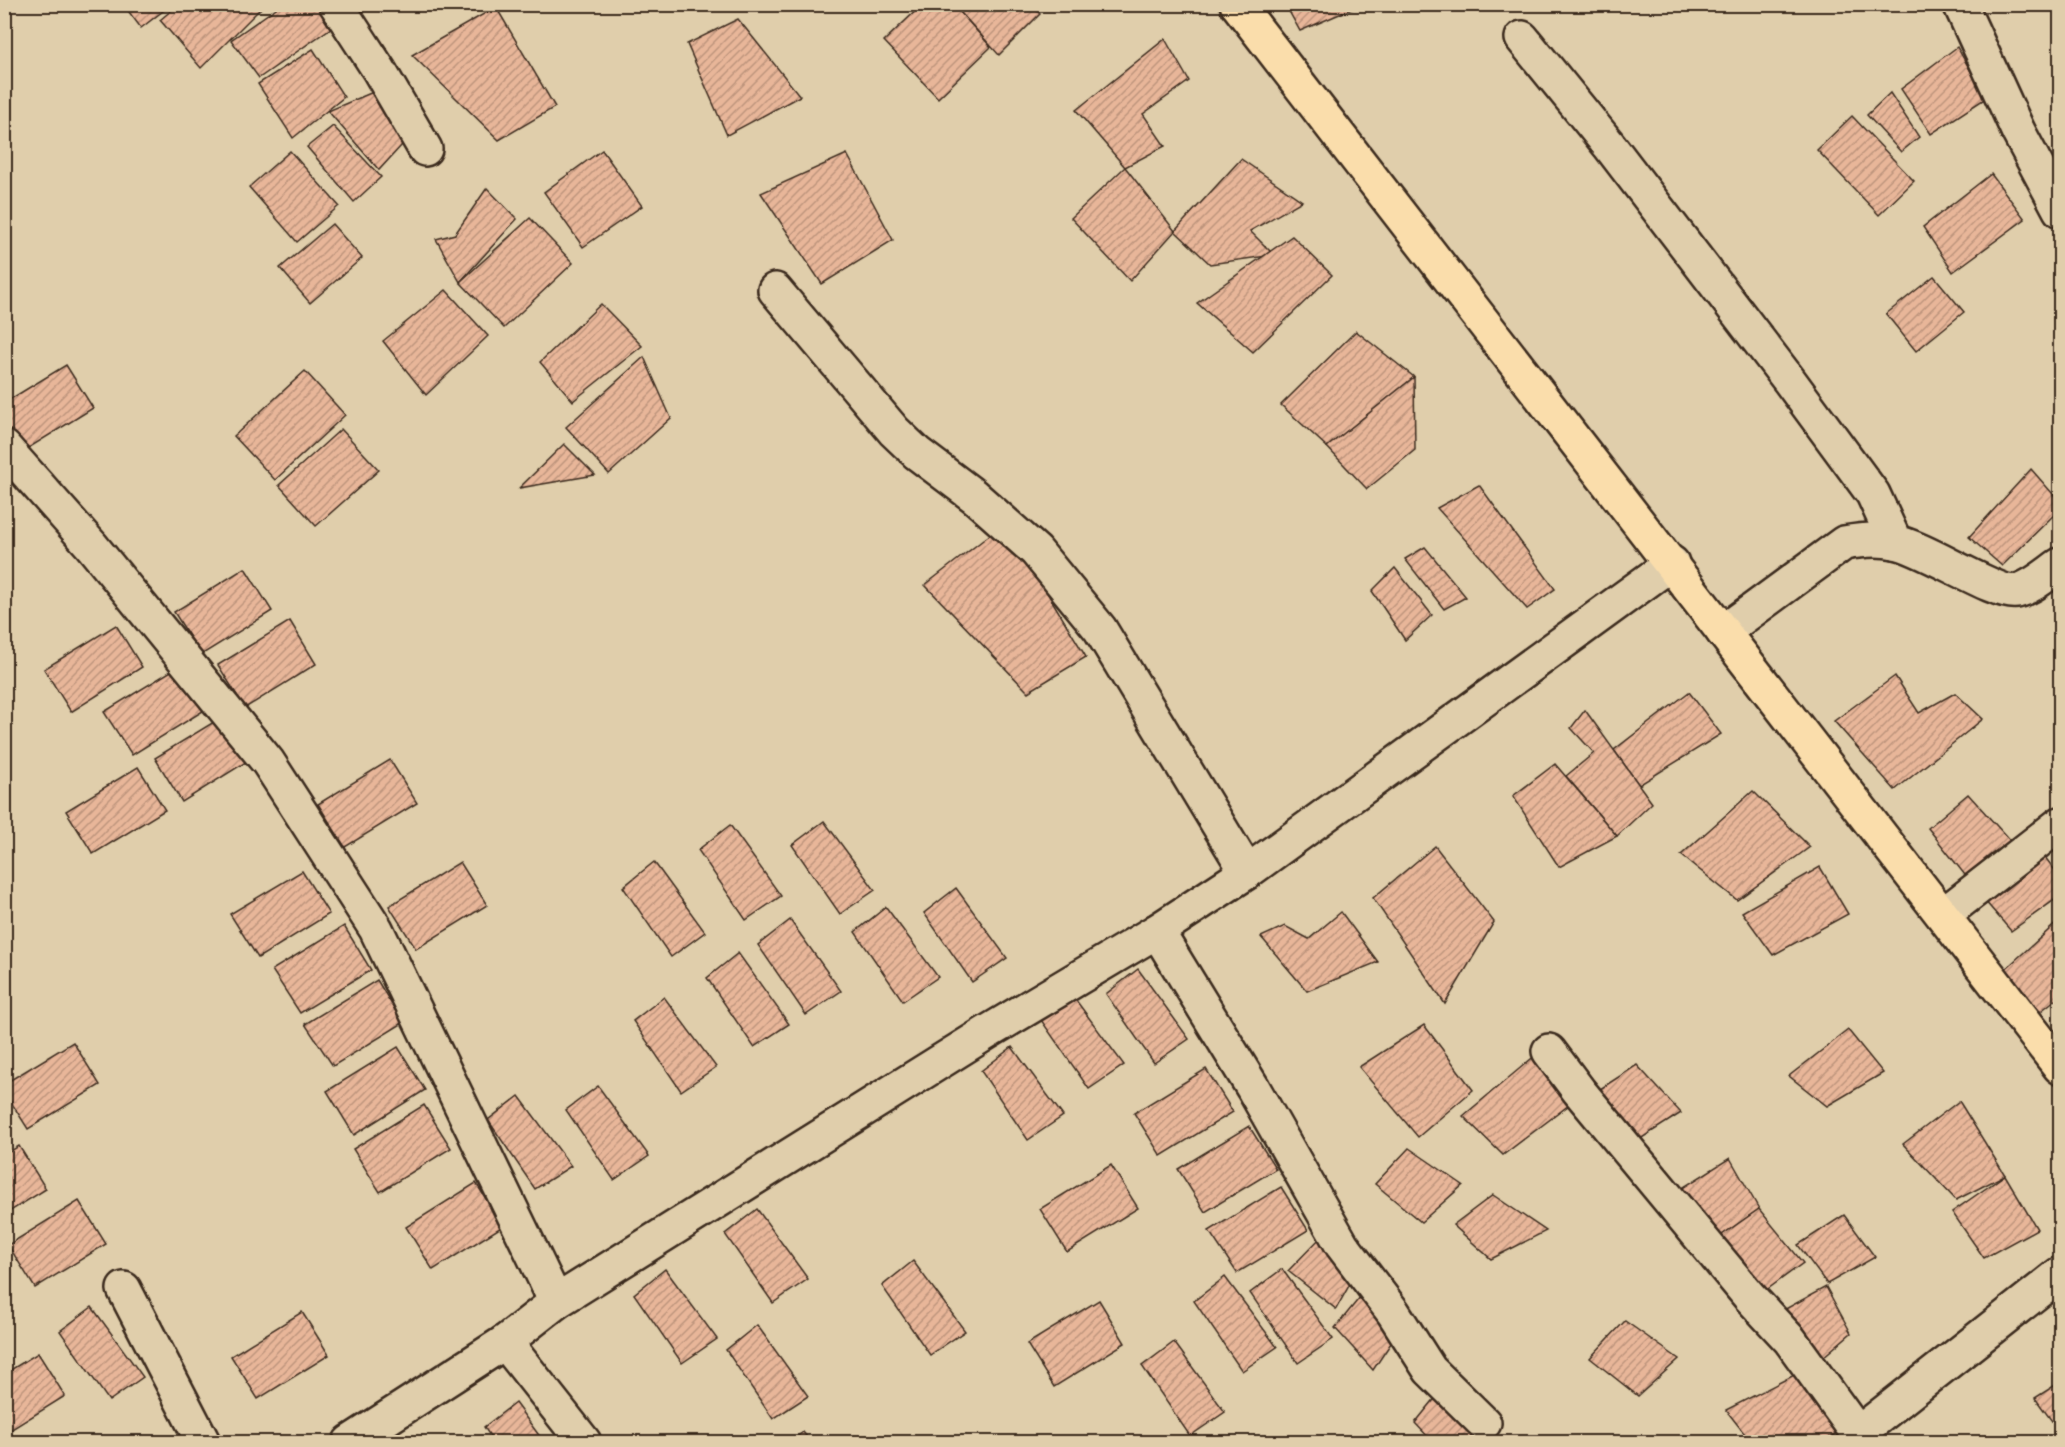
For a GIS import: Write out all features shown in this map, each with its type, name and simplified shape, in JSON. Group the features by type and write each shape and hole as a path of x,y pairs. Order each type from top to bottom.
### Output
{"main road":[{"path":"1237,4 2061,1067"}],"street":[{"path":"336,4 379,70 425,149"},
{"path":"1960,4 2018,131 2061,210"},
{"path":"1522,38 1609,145 1789,380 1873,494 1895,542"},
{"path":"775,290 894,431 917,453 974,496 1036,551 1100,628 1247,872"},
{"path":"4,447 91,545 268,762 376,929 556,1302"},
{"path":"1723,632 1844,543 1867,540 1895,542 1938,557 2003,591 2017,591 2061,564"},
{"path":"350,1443 505,1342 556,1302 986,1033 1157,931 1247,872 1672,563"},
{"path":"1943,915 2061,824"},
{"path":"1157,931 1253,1088 1342,1245 1393,1312 1430,1370 1484,1424"},
{"path":"1549,1051 1579,1091 1742,1287 1790,1340 1860,1439 2061,1274"},
{"path":"124,1288 203,1443"},
{"path":"505,1342 584,1443"}],"building":[{"path":"123,4 172,4 141,28"},
{"path":"179,4 265,4 201,68 160,20"},
{"path":"282,4 324,4 338,23 259,78 231,40"},
{"path":"923,4 953,4 991,47 938,98 884,41"},
{"path":"953,4 1031,4 1040,14 999,55"},
{"path":"1285,4 1363,4 1300,31"},
{"path":"496,7 555,107 499,140 412,55"},
{"path":"738,19 800,96 727,135 687,44"},
{"path":"1165,39 1189,81 1143,114 1165,146 1125,167 1076,110"},
{"path":"1957,47 1986,98 1931,134 1901,89"},
{"path":"313,49 344,97 293,138 258,84"},
{"path":"378,90 412,134 379,170 328,111"},
{"path":"1890,93 1919,137 1901,152 1867,115"},
{"path":"1852,116 1914,181 1879,215 1817,150"},
{"path":"333,126 381,177 354,202 307,147"},
{"path":"602,150 642,206 583,247 544,192"},
{"path":"290,151 339,206 297,242 249,187"},
{"path":"847,154 893,240 822,284 761,193"},
{"path":"1241,159 1302,201 1250,231 1274,255 1210,264 1175,231"},
{"path":"1125,167 1175,231 1130,281 1071,218"},
{"path":"1991,174 2025,219 1953,272 1923,227"},
{"path":"487,188 517,219 460,282 436,239 455,234"},
{"path":"530,218 573,263 504,328 460,282"},
{"path":"332,224 362,258 310,303 280,268"},
{"path":"1292,236 1332,275 1253,352 1197,303"},
{"path":"1934,276 1964,312 1916,351 1886,314"},
{"path":"446,290 488,336 426,395 383,341"},
{"path":"601,304 642,346 573,401 540,362"},
{"path":"1356,331 1414,377 1327,447 1281,405"},
{"path":"644,357 671,418 609,474 566,427"},
{"path":"66,365 93,408 22,452 4,425 4,403"},
{"path":"305,371 345,415 275,480 234,436"},
{"path":"1414,377 1415,450 1367,489 1327,447"},
{"path":"341,429 379,470 316,526 279,485"},
{"path":"564,444 595,475 519,488"},
{"path":"2031,469 2060,502 2060,509 2002,566 1969,537"},
{"path":"1479,485 1555,589 1527,609 1437,508"},
{"path":"1005,523 1086,657 1028,692 925,585"},
{"path":"1425,547 1466,597 1444,609 1405,559"},
{"path":"245,568 272,611 201,655 174,612"},
{"path":"1395,568 1432,615 1405,640 1372,591"},
{"path":"290,621 316,664 245,708 218,665"},
{"path":"116,625 142,667 71,712 44,669"},
{"path":"176,668 203,711 132,755 104,712"},
{"path":"1895,676 1919,713 1955,693 1983,719 1895,790 1834,721"},
{"path":"1689,692 1721,734 1639,785 1614,750"},
{"path":"1585,710 1652,803 1617,836 1566,776 1594,753 1571,728"},
{"path":"227,714 254,757 182,802 155,758"},
{"path":"390,760 417,803 345,847 318,804"},
{"path":"1555,764 1617,836 1559,867 1513,796"},
{"path":"138,767 165,810 93,854 66,811"},
{"path":"1753,791 1810,847 1737,900 1681,855"},
{"path":"1968,794 2014,845 1972,884 1928,828"},
{"path":"824,821 875,890 840,914 792,845"},
{"path":"730,825 781,896 746,920 698,850"},
{"path":"1435,846 1494,922 1445,1004 1373,898"},
{"path":"2038,848 2060,877 2060,896 2011,931 1978,893"},
{"path":"460,862 487,905 416,949 389,906"},
{"path":"654,862 705,932 671,957 623,887"},
{"path":"1820,867 1848,914 1773,955 1742,912"},
{"path":"302,871 329,914 258,958 230,914"},
{"path":"956,888 1007,958 972,982 924,913"},
{"path":"886,907 938,977 903,1001 855,932"},
{"path":"1341,912 1378,962 1307,991 1261,937 1285,926 1309,939"},
{"path":"790,920 841,991 806,1015 758,945"},
{"path":"2060,920 2060,996 2036,1015 2001,973"},
{"path":"344,926 371,970 300,1013 272,970"},
{"path":"738,953 789,1024 754,1047 707,978"},
{"path":"1138,969 1189,1039 1154,1063 1106,994"},
{"path":"377,980 403,1023 333,1066 305,1024"},
{"path":"1072,995 1124,1065 1089,1089 1041,1020"},
{"path":"664,997 716,1067 681,1091 633,1021"},
{"path":"1424,1025 1473,1090 1418,1137 1359,1067"},
{"path":"1848,1030 1883,1073 1827,1106 1789,1076"},
{"path":"73,1042 100,1085 28,1129 4,1091 4,1084"},
{"path":"398,1047 425,1090 354,1135 327,1091"},
{"path":"1012,1047 1063,1116 1028,1140 981,1071"},
{"path":"1543,1049 1577,1099 1503,1155 1463,1116"},
{"path":"1637,1065 1681,1113 1634,1143 1597,1091"},
{"path":"1206,1069 1233,1112 1161,1156 1134,1113"},
{"path":"598,1086 649,1156 614,1180 566,1110"},
{"path":"519,1096 571,1166 535,1189 488,1120"},
{"path":"1959,1101 2005,1175 1956,1200 1903,1144"},
{"path":"424,1105 451,1148 380,1192 353,1149"},
{"path":"1249,1126 1276,1169 1205,1212 1178,1169"},
{"path":"19,1146 46,1189 4,1215 4,1155"},
{"path":"1409,1148 1463,1185 1421,1222 1375,1184"},
{"path":"1730,1158 1759,1209 1712,1242 1676,1192"},
{"path":"1111,1165 1138,1208 1067,1252 1040,1209"},
{"path":"2005,1175 2037,1229 1984,1258 1952,1212"},
{"path":"476,1183 503,1226 433,1270 406,1227"},
{"path":"1281,1187 1308,1230 1237,1273 1209,1231"},
{"path":"1493,1195 1546,1231 1491,1259 1453,1225"},
{"path":"79,1201 106,1244 35,1288 8,1245"},
{"path":"757,1209 808,1279 773,1303 725,1234"},
{"path":"1759,1209 1803,1263 1761,1294 1712,1242"},
{"path":"1844,1215 1875,1257 1827,1284 1798,1245"},
{"path":"1323,1235 1356,1273 1336,1309 1288,1271"},
{"path":"913,1261 965,1331 930,1355 882,1286"},
{"path":"665,1269 717,1339 682,1363 634,1294"},
{"path":"1282,1269 1333,1339 1298,1363 1250,1293"},
{"path":"1225,1277 1277,1347 1242,1371 1194,1301"},
{"path":"1826,1287 1851,1333 1815,1364 1778,1313"},
{"path":"1361,1296 1393,1340 1373,1370 1335,1328"},
{"path":"1099,1300 1125,1343 1054,1387 1027,1344"},
{"path":"92,1307 143,1377 109,1401 60,1331"},
{"path":"302,1312 329,1355 258,1399 231,1356"},
{"path":"1625,1321 1679,1359 1638,1396 1590,1358"},
{"path":"757,1325 808,1396 773,1419 726,1350"},
{"path":"1174,1342 1225,1412 1190,1436 1142,1366"},
{"path":"38,1353 65,1396 4,1434 4,1374"},
{"path":"1804,1370 1844,1429 1822,1442 1751,1442 1726,1410"},
{"path":"2060,1382 2060,1432 2035,1398"},
{"path":"1441,1391 1473,1434 1467,1442 1433,1442 1415,1423"},
{"path":"515,1403 544,1442 494,1442 484,1427"},
{"path":"803,1432 811,1442 790,1442"}]}
